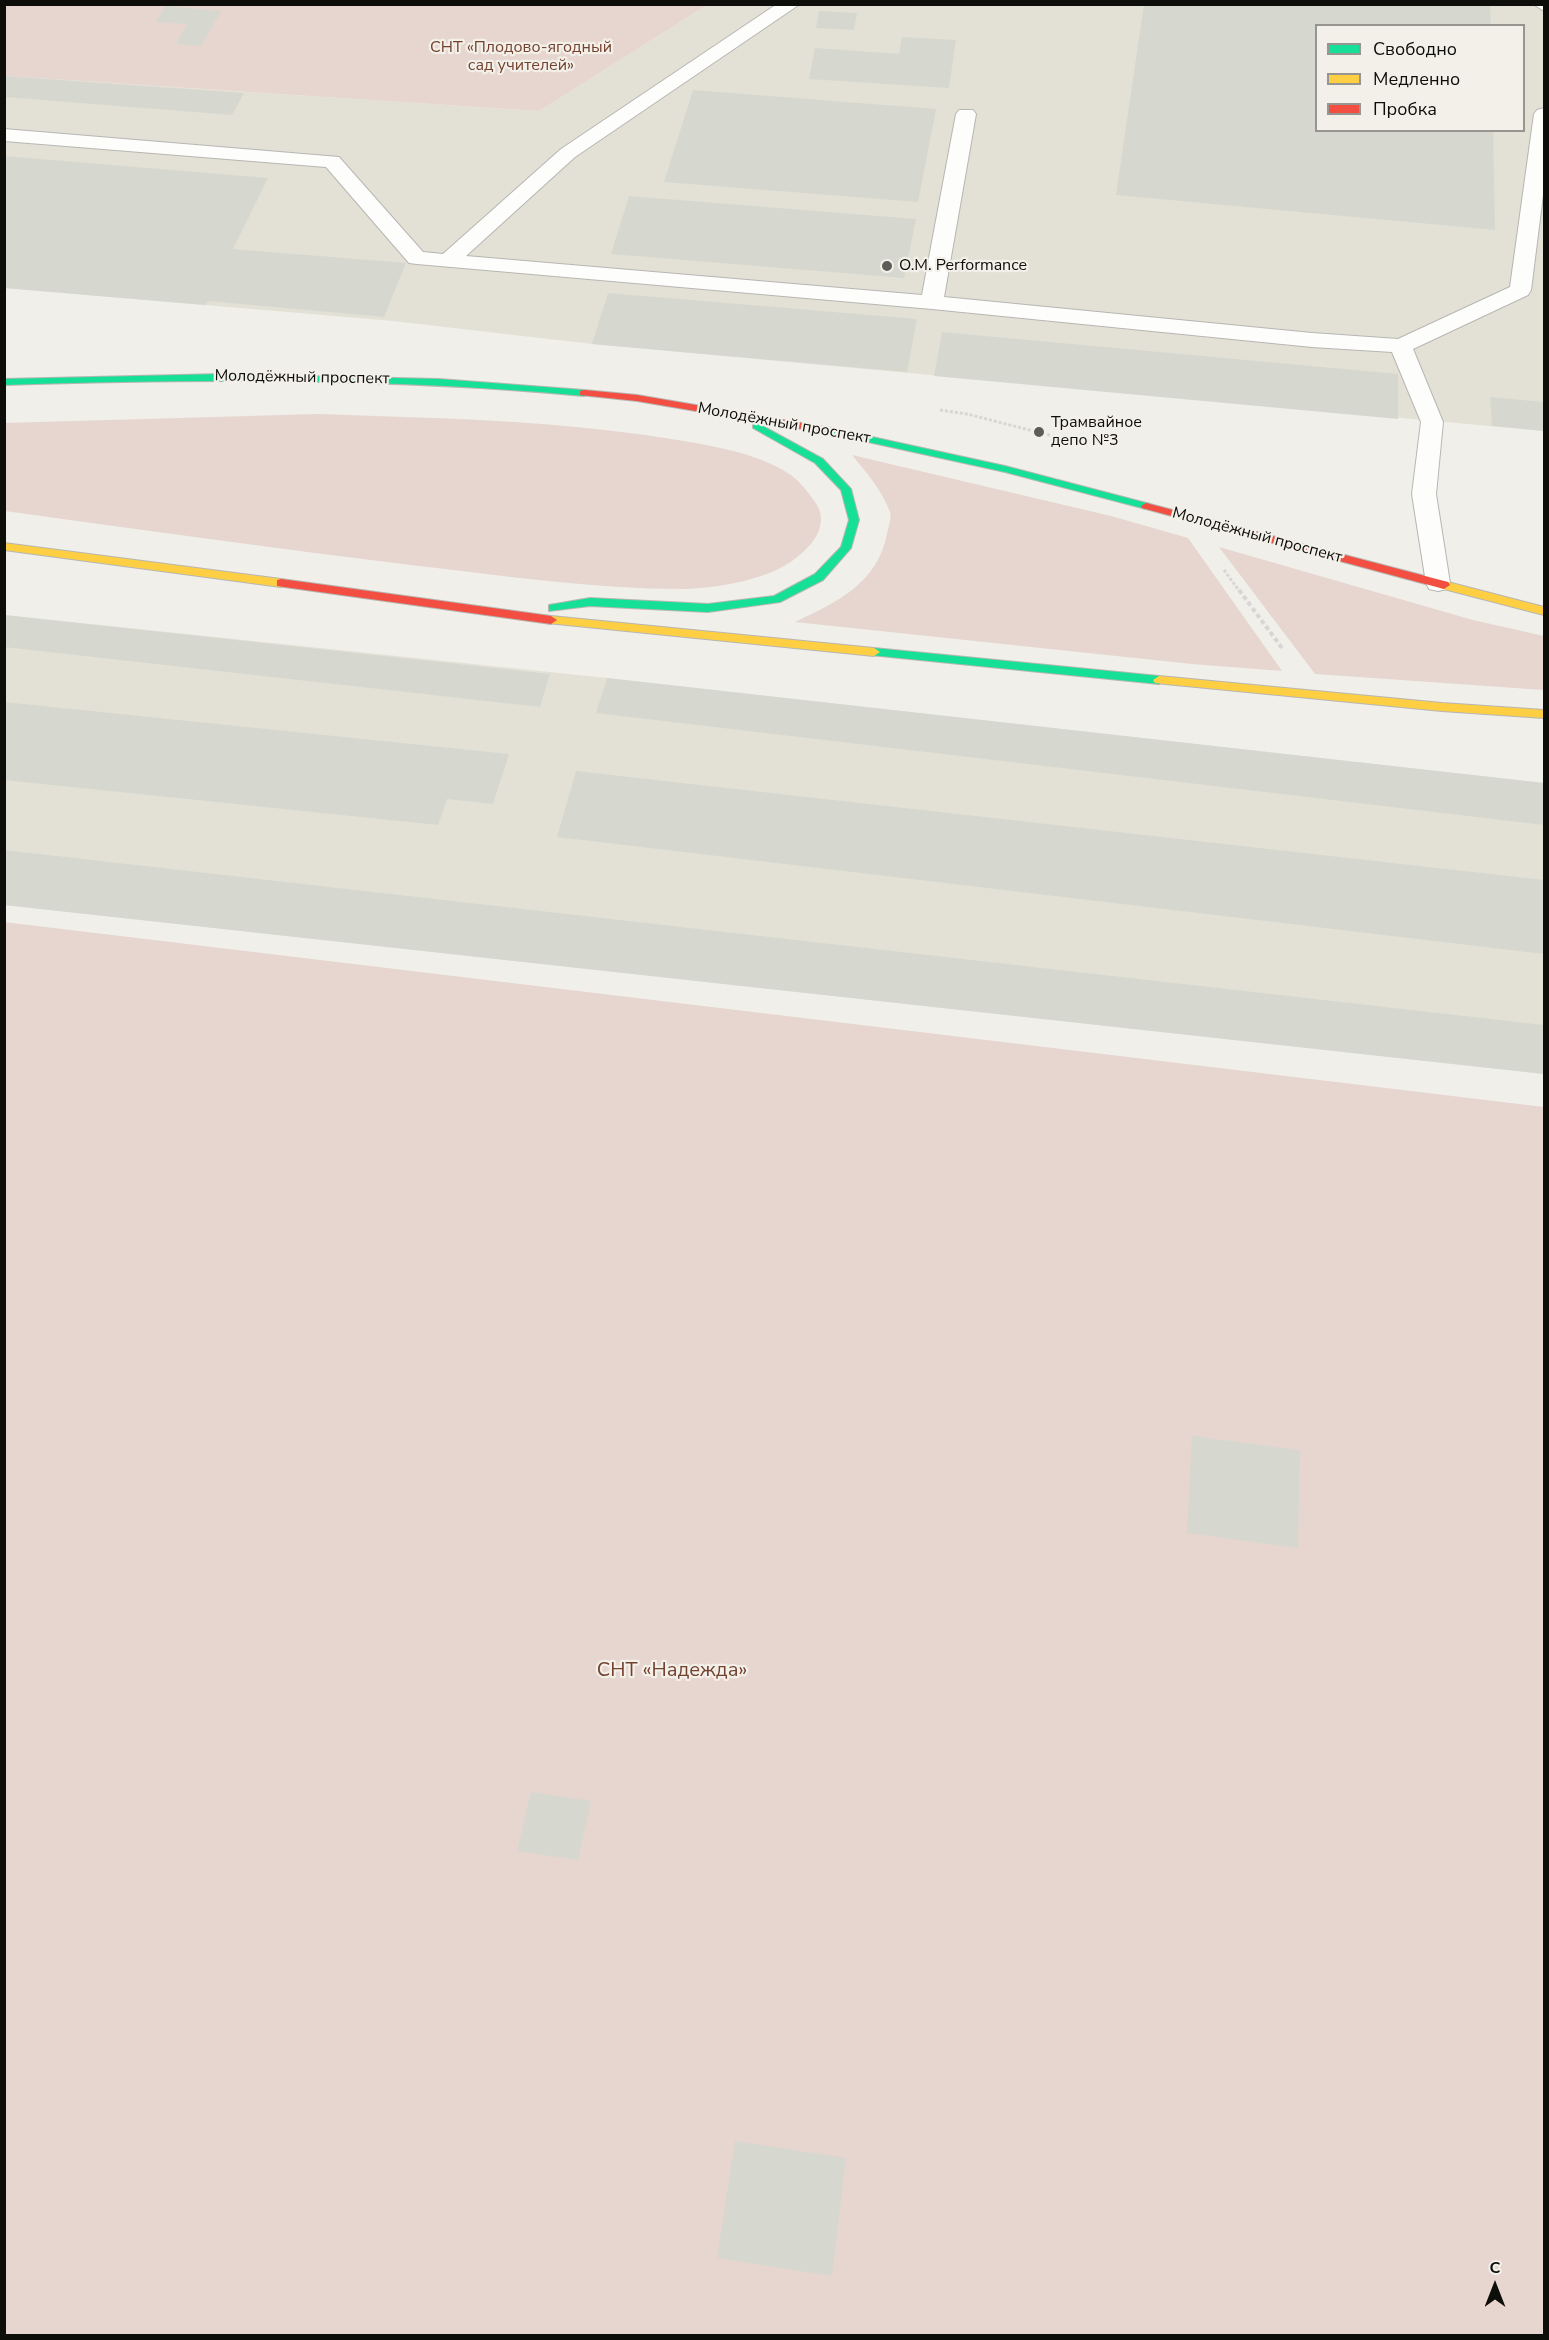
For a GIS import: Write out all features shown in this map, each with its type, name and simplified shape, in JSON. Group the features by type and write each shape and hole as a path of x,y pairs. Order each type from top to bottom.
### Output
{"main road":[{"name":"Молодёжный проспект","path":"4,382 185,376 330,376 493,383 637,398 864,437 1005,469 1545,611"},
{"path":"505,615 590,602 708,608 776,599 819,577 846,548 854,520 846,489 819,461 737,415"},
{"path":"4,546 505,615 1395,703 1545,714"}],"lane":[{"path":"448,261 568,153 791,4"},
{"path":"932,302 966,114"},
{"path":"4,135 332,161 417,258 932,302 1312,340 1401,346 1520,290 1545,114"},
{"path":"1401,346 1432,422 1424,494 1438,583"}],"path":[{"path":"1218,561 1286,654"}],"shaded area":[{"path":"707,5 1544,5 1544,431 592,344 393,321 5,288 4,76 539,111"},
{"path":"5,615 607,678 1544,783 1544,1074 5,905"}],"green space":[{"name":"СНТ «Плодово-ягодный сад учителей»","path":"4,5 707,5 539,111 5,76"},
{"path":"318,414 579,427 713,446 762,460 791,475 816,503 821,516 821,524 809,546 796,558 778,569 752,579 682,589 616,587 517,578 5,511 5,423"},
{"path":"852,455 1111,516 1188,538 1282,671 1192,664 795,622 826,607 853,589 865,579 882,551 890,523 890,512 878,489"},
{"path":"1219,547 1473,620 1544,636 1544,690 1315,674"},
{"name":"СНТ «Надежда»","path":"4,922 1544,1107 1544,2335 5,2335"}],"building":[{"path":"1144,4 1490,5 1491,24 1315,24 1315,132 1493,132 1495,230 1116,195"},
{"path":"165,6 221,11 201,46 176,44 187,24 156,22"},
{"path":"819,11 857,13 854,30 816,28"},
{"path":"902,37 956,40 949,88 809,79 815,48 899,54"},
{"path":"4,76 244,93 232,115 4,97"},
{"path":"693,90 936,109 918,202 664,182"},
{"path":"4,156 268,178 233,249 406,263 384,317 208,301 205,305 4,288"},
{"path":"629,196 916,219 904,278 611,254"},
{"path":"608,293 917,319 907,372 592,344"},
{"path":"942,332 1398,374 1398,419 934,376"},
{"path":"1490,397 1544,402 1544,431 1492,426"},
{"path":"4,615 550,674 540,707 4,647"},
{"path":"607,678 1544,783 1544,825 596,713"},
{"path":"4,702 509,754 493,804 447,799 438,825 4,780"},
{"path":"576,771 1544,880 1544,954 557,837"},
{"path":"4,850 1544,1025 1544,1074 4,905"},
{"path":"1192,1436 1300,1450 1298,1548 1187,1533"},
{"path":"531,1792 591,1801 578,1860 517,1851"},
{"path":"735,2141 846,2158 832,2276 717,2258"}],"traffic: fast":[{"path":"4,382 294,377 512,386 584,393"},
{"path":"553,608 590,602 708,608 776,599 819,577 846,548 854,520 846,489 819,461 757,426"},
{"path":"831,431 1005,469 1146,506"},
{"path":"874,652 1159,680"}],"traffic: slow":[{"path":"4,546 281,583"},
{"path":"1444,585 1544,611"},
{"path":"551,620 874,652"},
{"path":"1159,680 1442,707 1544,714"}],"traffic: jam":[{"path":"584,393 637,398 831,431"},
{"path":"1146,506 1444,585"},
{"path":"281,583 551,620"}],"place":[{"name":"O.M. Performance","path":"887,266"},
{"name":"Трамвайное депо №3","path":"1039,432"}]}
